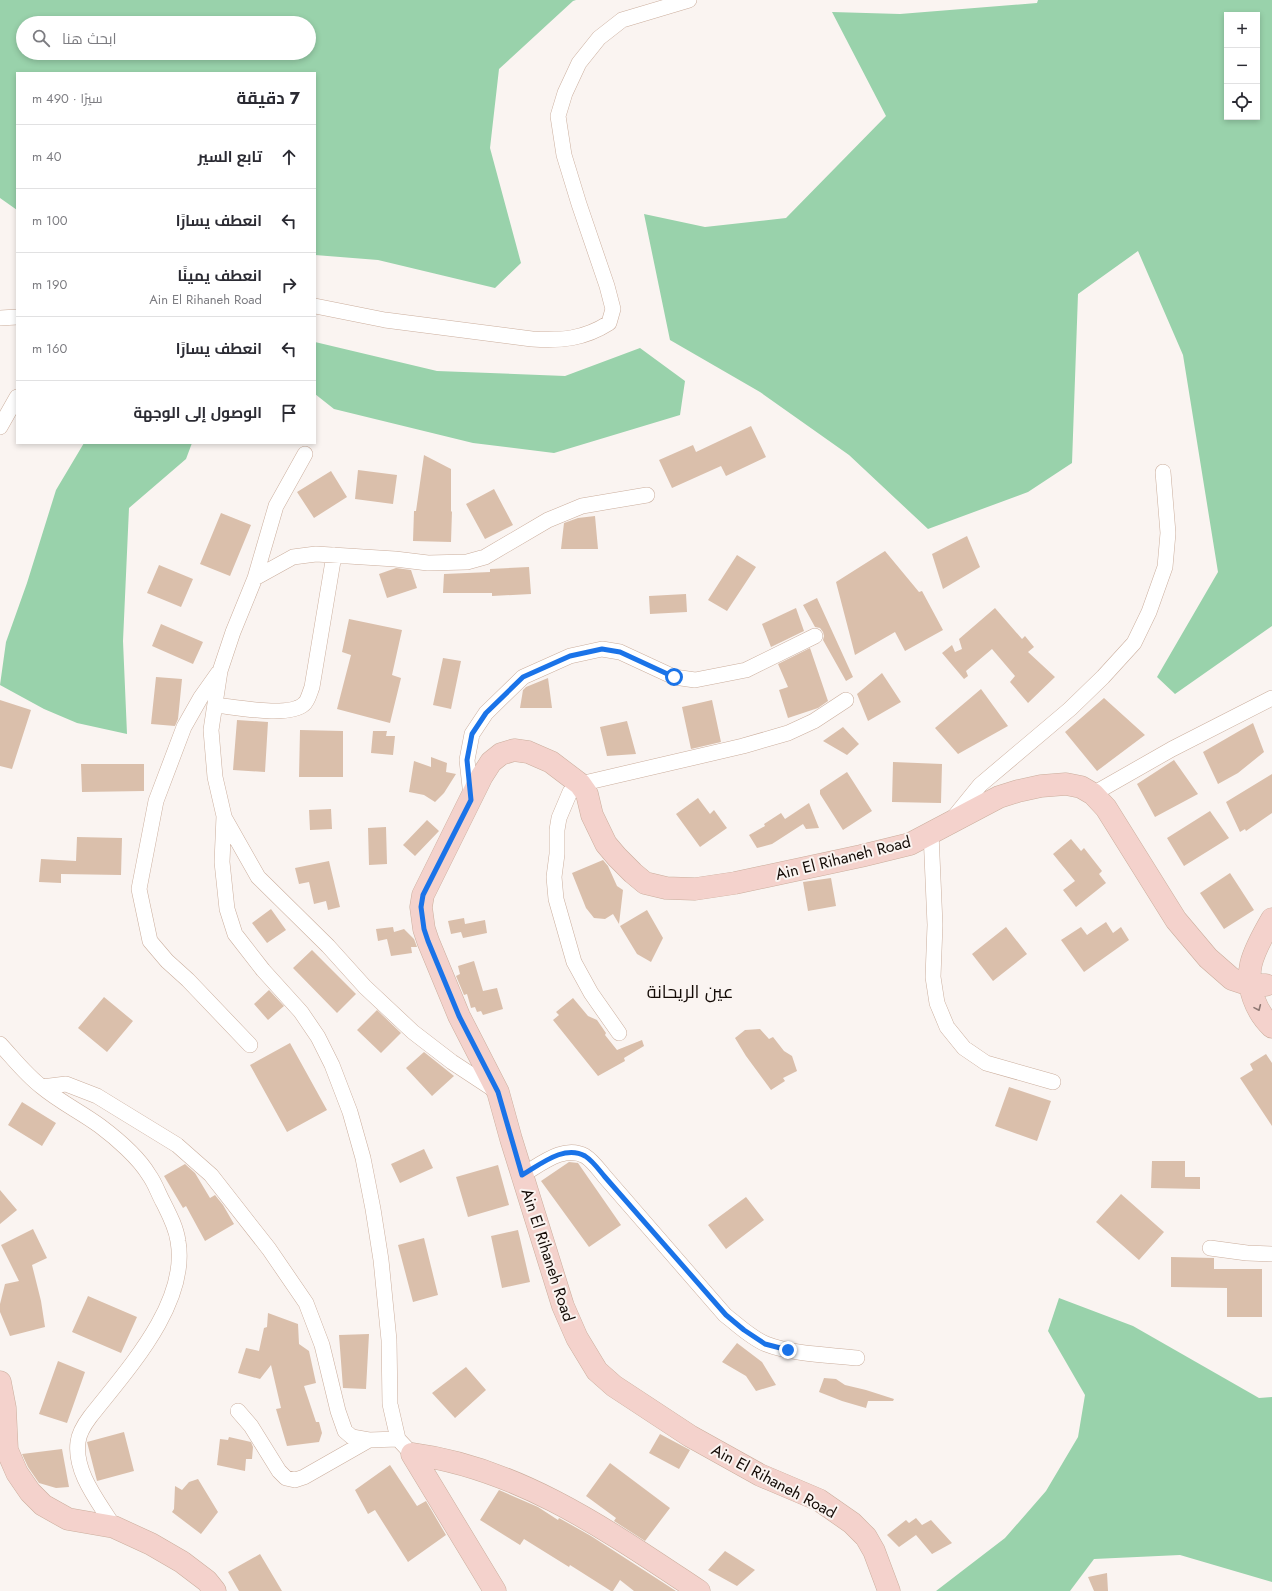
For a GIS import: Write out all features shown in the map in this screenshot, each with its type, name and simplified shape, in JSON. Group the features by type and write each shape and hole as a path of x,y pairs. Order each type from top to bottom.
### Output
{"street":[{"path":"316,306 386,320 556,341 586,335 609,323 613,309 608,286 579,204 564,155 558,116 564,93 579,63 599,38 622,20 689,0"},
{"path":"0,318 16,318"},
{"path":"0,427 16,399"},
{"path":"305,454 276,506 255,578 233,632 220,671 211,730 215,777 224,816 222,862 227,909 235,934 263,970 301,1012 318,1037 340,1085 363,1158 374,1209 381,1260 388,1340 390,1404 405,1446 495,1591"},
{"path":"1053,1082 986,1063 964,1048 947,1027 937,1003 933,976 940,829 980,785 1070,709 1103,677 1134,643 1150,612 1165,567 1168,533 1162,472"},
{"path":"255,578 293,558 316,554 395,559 428,563 467,562 485,556 548,520 582,506 647,495"},
{"path":"215,705 276,712 290,711 305,704 312,687 334,555"},
{"path":"471,800 467,760 472,734 486,713 523,677 570,656 602,649 620,652 674,677 695,680 746,670 815,636"},
{"path":"220,671 201,697 184,727 156,801 139,889 150,941 166,961 188,980 250,1045"},
{"path":"1093,794 1172,749 1272,698"},
{"path":"620,1033 591,993 574,962 559,911 556,899 554,877 559,818 584,794 617,774 743,746 788,733 814,721 846,700"},
{"name":"Ain El Rihaneh Road","path":"889,1591 874,1551 866,1537 852,1523 819,1500 760,1475 690,1436 614,1386 597,1371 577,1338 563,1306 498,1092 459,1016 424,929 421,907 423,895 482,776 491,762 501,754 514,750 528,752 551,762 584,794 606,844 633,874 645,882 666,888 694,889 789,873 910,844 999,797 1018,791 1041,786 1066,784 1080,787 1093,794 1106,808 1176,920 1218,968 1232,979 1263,975"},
{"path":"224,816 258,877 328,946 365,987 413,1032 452,1062 498,1092"},
{"path":"1272,919 1265,930 1263,975 1258,1011 1272,1027"},
{"path":"0,1044 42,1087 100,1126 135,1158 149,1174 173,1225 178,1240 180,1260 168,1305 158,1326 145,1347 90,1417 82,1429 78,1442 78,1463 114,1527"},
{"path":"42,1087 66,1084 97,1096 176,1145 211,1175 270,1249 306,1303 322,1346 338,1411 345,1431 352,1437 405,1446 483,1470 540,1494 579,1514 620,1539 699,1591"},
{"path":"522,1175 558,1154 574,1152 586,1157 726,1315 744,1330 765,1344 788,1350 857,1358"},
{"path":"1210,1248 1247,1253 1272,1254"},
{"path":"0,1382 5,1408 7,1450 17,1473 30,1492 43,1505 68,1519 114,1527 151,1544 182,1562 207,1581 215,1591"},
{"path":"238,1411 251,1426 279,1472 286,1478 295,1480 304,1477 369,1440"}],"green space":[{"path":"0,0 576,0 573,1 499,69 490,148 521,263 495,288 378,260 316,255 316,72 16,72 16,209 0,198"},
{"path":"1038,0 1272,0 1272,626 1175,694 1157,677 1218,572 1183,355 1138,251 1078,294 1072,463 1028,492 928,529 849,455 760,392 670,340 644,214 705,227 786,218 886,116 832,12 900,14 1037,3"},
{"path":"316,342 437,371 565,376 640,348 685,381 680,415 554,453 473,443 334,409 316,395"},
{"path":"83,444 192,444 186,459 129,508 123,641 127,734 77,723 44,709 0,685 6,642 27,583 56,490"},
{"path":"1059,1298 1133,1326 1259,1398 1272,1397 1272,1582 1180,1555 1094,1559 1070,1591 936,1591 1005,1538 1046,1491 1078,1437 1085,1395 1048,1331"}],"building":[{"path":"751,426 766,457 726,476 721,466 672,488 659,460 693,445 696,452"},
{"path":"424,455 451,469 451,542 413,541 414,511 416,511"},
{"path":"358,470 397,475 393,504 355,499"},
{"path":"331,471 347,497 314,518 297,492"},
{"path":"494,489 513,525 485,539 466,504"},
{"path":"221,513 251,525 230,576 200,564"},
{"path":"595,516 598,549 561,549 564,523 578,518"},
{"path":"967,536 980,567 943,589 932,554"},
{"path":"885,551 919,592 922,591 943,630 905,651 895,632 855,655 836,582"},
{"path":"737,555 756,567 727,611 708,600"},
{"path":"159,565 193,579 181,607 147,593"},
{"path":"529,567 531,594 492,596 492,593 443,593 444,574 490,572 490,569"},
{"path":"396,568 411,570 417,588 387,598 379,574"},
{"path":"686,594 687,612 650,614 649,596"},
{"path":"817,598 853,677 846,681 823,640 823,632 820,628 815,627 803,605"},
{"path":"796,608 804,631 771,647 762,624"},
{"path":"995,608 1022,639 1025,636 1034,647 1028,652 1055,677 1028,703 1010,682 1015,676 992,649 966,671 968,676 964,679 942,653 952,645 955,652 962,649 959,639"},
{"path":"349,619 402,630 392,675 401,678 390,723 337,709 351,655 342,652"},
{"path":"161,624 203,642 193,664 152,646"},
{"path":"810,648 828,701 818,708 788,718 779,690 788,687 778,664"},
{"path":"443,658 461,661 451,709 433,705"},
{"path":"882,673 901,702 868,721 857,694"},
{"path":"156,677 182,679 178,719 175,726 151,724"},
{"path":"548,678 552,708 520,708 523,690 526,687"},
{"path":"981,689 1008,726 958,754 935,728"},
{"path":"1104,698 1145,735 1097,771 1065,732"},
{"path":"0,700 31,710 12,769 0,766"},
{"path":"712,700 721,742 691,749 682,707"},
{"path":"237,720 268,722 265,772 233,770"},
{"path":"627,721 636,754 607,756 600,727"},
{"path":"1253,723 1264,752 1238,773 1218,784 1203,752"},
{"path":"843,727 859,744 847,755 823,741"},
{"path":"300,730 343,731 343,777 299,777"},
{"path":"373,731 387,731 386,736 395,736 393,755 371,753"},
{"path":"431,757 447,763 446,772 456,774 444,793 435,802 424,795 409,792 414,761 431,767"},
{"path":"1174,760 1198,794 1155,817 1137,784"},
{"path":"893,762 942,764 941,803 892,802"},
{"path":"81,764 144,764 144,791 82,792"},
{"path":"847,772 872,811 843,830 820,794 820,790"},
{"path":"1272,774 1272,813 1246,831 1245,829 1240,832 1226,802"},
{"path":"698,798 710,814 714,810 727,828 700,847 676,814"},
{"path":"809,803 819,828 806,829 803,824 772,844 757,848 749,835 765,826 764,824 781,813 785,819"},
{"path":"331,809 332,829 310,830 309,810"},
{"path":"1210,811 1229,838 1184,866 1167,838"},
{"path":"427,820 439,831 415,856 403,845"},
{"path":"386,827 387,864 369,865 368,828"},
{"path":"77,837 122,838 121,875 61,874 61,883 39,882 41,859 76,861"},
{"path":"1071,839 1081,851 1084,848 1102,871 1099,874 1106,883 1076,907 1063,890 1075,881 1053,854"},
{"path":"603,860 608,866 617,886 623,890 619,924 613,914 605,919 594,918 586,908 572,873"},
{"path":"329,861 340,907 328,910 326,901 314,904 309,882 299,884 295,868"},
{"path":"1230,873 1254,910 1224,929 1200,893"},
{"path":"831,878 836,906 808,911 803,882"},
{"path":"271,909 286,930 267,943 252,923"},
{"path":"647,910 663,938 651,962 637,954 620,926"},
{"path":"464,918 465,924 485,920 487,933 463,938 461,932 451,934 448,921"},
{"path":"1106,922 1113,933 1121,927 1129,940 1084,972 1061,940 1081,927 1087,935"},
{"path":"393,927 394,932 404,929 414,939 417,947 411,947 412,953 391,956 387,939 378,941 376,929"},
{"path":"1006,927 1027,954 993,981 972,954"},
{"path":"312,950 356,994 337,1013 293,968"},
{"path":"474,961 483,991 497,988 503,1009 483,1015 481,1011 477,1012 475,1007 471,1008 467,994 464,995 456,976 460,974 458,966"},
{"path":"269,990 284,1006 268,1020 254,1004"},
{"path":"104,997 133,1021 107,1052 78,1028"},
{"path":"573,998 588,1016 597,1020 606,1033 605,1035 617,1050 642,1040 644,1046 624,1058 625,1061 598,1076 553,1020 559,1015 556,1012"},
{"path":"377,1010 401,1033 381,1053 357,1030"},
{"path":"760,1029 769,1039 773,1037 784,1051 792,1056 797,1071 783,1078 785,1081 771,1090 746,1056 735,1038 745,1030"},
{"path":"290,1043 327,1110 287,1132 250,1065"},
{"path":"424,1052 454,1076 432,1096 406,1068"},
{"path":"1266,1054 1272,1063 1272,1126 1240,1078 1253,1070 1250,1064"},
{"path":"1009,1087 1051,1101 1037,1141 995,1126"},
{"path":"22,1102 56,1123 42,1146 8,1125"},
{"path":"424,1149 433,1168 400,1183 391,1164"},
{"path":"1152,1161 1185,1161 1185,1177 1200,1177 1200,1189 1151,1188"},
{"path":"569,1162 578,1163 621,1225 589,1247 541,1181"},
{"path":"185,1164 195,1173 210,1198 215,1195 223,1205 234,1224 205,1241 186,1206 183,1208 164,1176"},
{"path":"498,1165 509,1205 468,1217 456,1177"},
{"path":"0,1190 17,1210 0,1224"},
{"path":"1121,1194 1164,1232 1139,1260 1096,1222"},
{"path":"746,1197 764,1220 726,1249 708,1225"},
{"path":"33,1229 47,1258 32,1265 41,1301 45,1327 10,1336 0,1312 0,1304 5,1284 19,1281 1,1245"},
{"path":"518,1230 530,1282 502,1288 491,1236"},
{"path":"424,1238 438,1295 413,1302 398,1245"},
{"path":"1171,1257 1214,1258 1214,1269 1262,1269 1262,1317 1227,1317 1227,1288 1171,1287"},
{"path":"88,1296 137,1317 121,1353 72,1332"},
{"path":"268,1313 298,1324 299,1344 309,1351 316,1383 304,1386 316,1422 319,1422 322,1433 319,1442 287,1446 276,1409 281,1408 271,1365 260,1379 238,1373 246,1348 259,1351 264,1328 267,1327"},
{"path":"369,1334 366,1389 343,1388 339,1335"},
{"path":"737,1343 762,1362 776,1385 756,1391 746,1376 722,1362"},
{"path":"58,1361 85,1372 67,1423 39,1414"},
{"path":"466,1367 486,1390 455,1418 432,1393"},
{"path":"824,1378 836,1379 845,1385 894,1399 893,1401 868,1401 866,1408 842,1401 819,1392"},
{"path":"124,1432 134,1471 97,1481 87,1442"},
{"path":"660,1434 690,1450 679,1469 649,1453"},
{"path":"229,1437 251,1442 253,1447 252,1459 246,1459 245,1471 217,1465 220,1439 228,1440"},
{"path":"62,1449 69,1487 56,1488 39,1483 28,1467 22,1454"},
{"path":"610,1463 670,1508 645,1541 614,1521 616,1518 586,1496"},
{"path":"390,1465 417,1506 426,1501 446,1535 408,1562 375,1510 368,1514 355,1490"},
{"path":"198,1479 218,1512 201,1534 172,1512 174,1509 175,1486 182,1490 189,1482"},
{"path":"499,1490 538,1507 558,1520 559,1518 591,1536 676,1591 634,1591 620,1580 613,1591 611,1591 570,1565 569,1567 524,1539 520,1545 480,1520"},
{"path":"916,1518 922,1525 931,1520 952,1543 932,1554 916,1535 899,1547 887,1535 906,1520 909,1523"},
{"path":"725,1551 755,1570 737,1586 708,1570"},
{"path":"260,1554 282,1591 239,1591 228,1572"},
{"path":"1107,1573 1108,1591 1094,1591 1088,1577"}],"district":[{"name":"عين الريحانة","path":"690,992"}],"route":[{"path":"674,677 620,652 602,649 570,656 523,677 504,694 486,713 472,734 467,760 471,800 423,895 421,907 424,929 459,1016 498,1092 522,1175 558,1154 574,1152 586,1157 726,1315 744,1330 765,1344 788,1350"}]}
